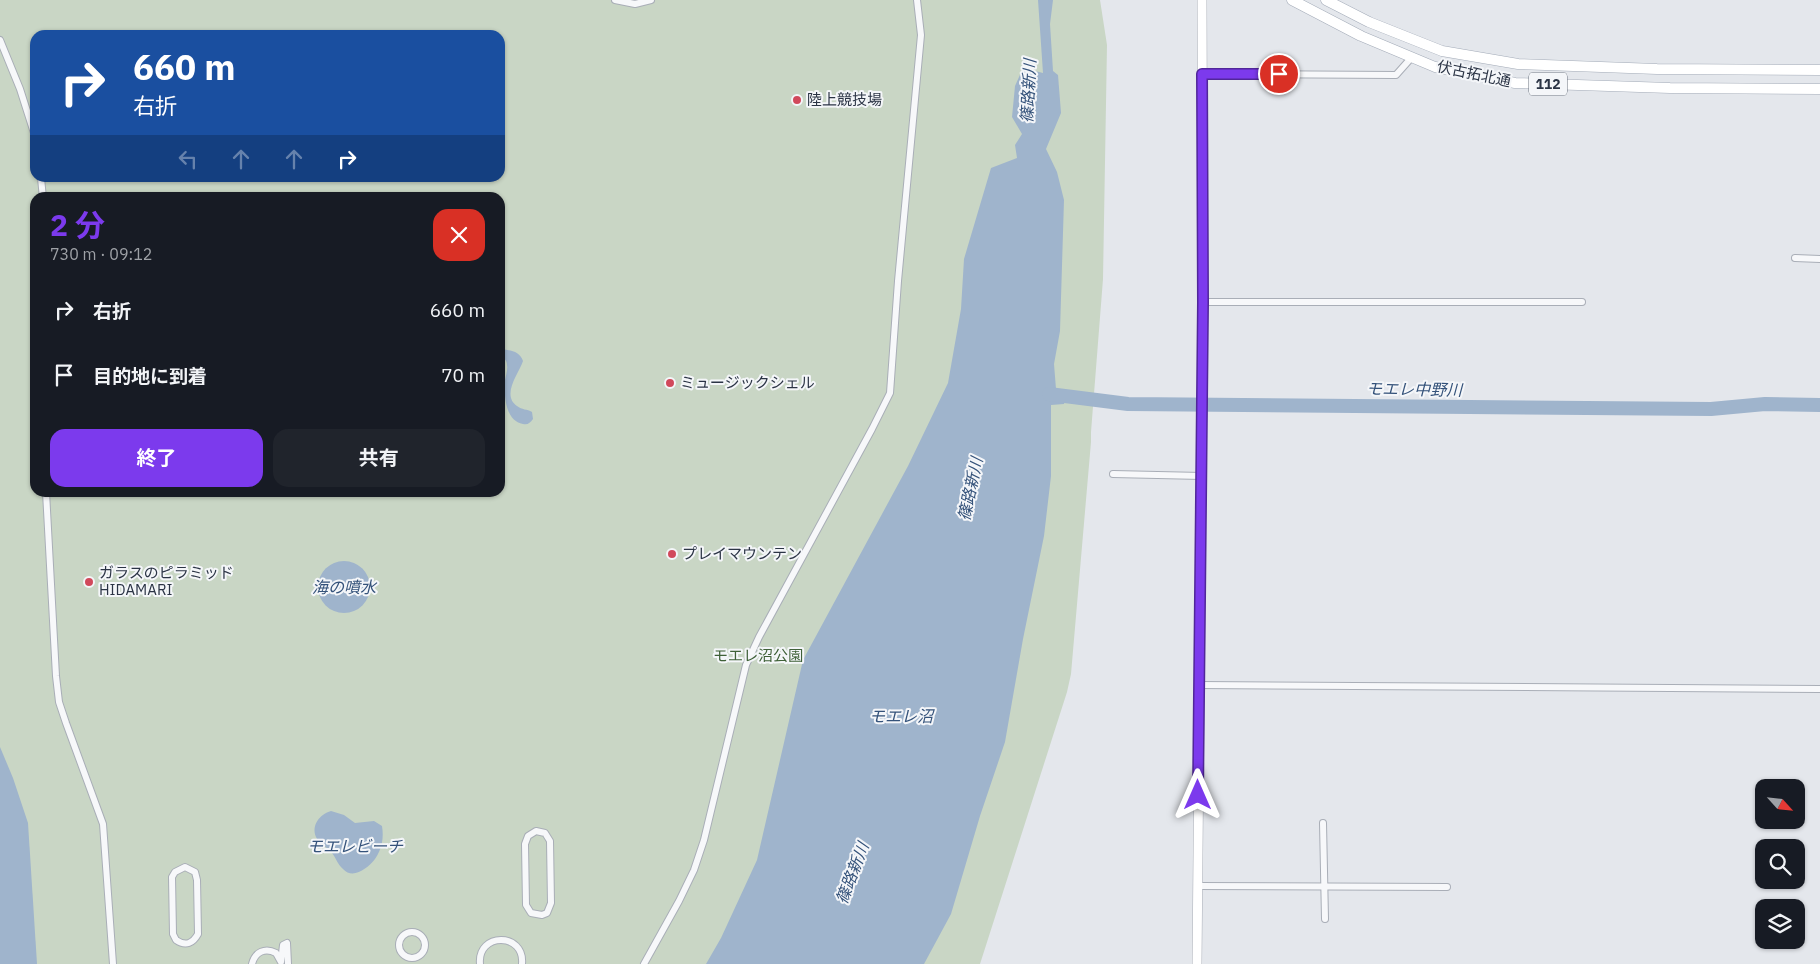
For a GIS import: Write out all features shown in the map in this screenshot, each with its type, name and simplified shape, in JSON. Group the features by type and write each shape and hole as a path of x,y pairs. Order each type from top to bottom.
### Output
{"main road":[{"name":"伏古拓北通","path":"1292,0 1361,36 1435,66 1515,83 1670,88 1820,89"},
{"name":"伏古拓北通","path":"1326,0 1369,22 1442,51 1518,64 1656,69 1820,70"}],"street":[{"path":"615,0 635,4 651,0"},
{"path":"644,964 694,870 704,840 746,665 759,637 890,393 898,281 921,35 917,0"},
{"path":"1197,964 1203,302 1202,0"},
{"path":"0,40 20,89 30,120"},
{"path":"1202,74 1396,75 1412,57"},
{"path":"1795,258 1820,259"},
{"path":"1203,302 1582,302"},
{"path":"1113,474 1202,476"},
{"path":"46,497 56,676 66,723 103,824 113,964"},
{"path":"1199,685 1820,689"},
{"path":"1323,823 1325,918"},
{"path":"536,831 545,833 550,841 551,903 547,913 542,916 531,913 526,905 525,844 528,836 536,831"},
{"path":"185,867 194,872 197,880 198,934 195,940 186,944 176,940 173,934 172,877 175,872 185,867"},
{"path":"1197,886 1447,887"},
{"path":"409,932 414,932 421,936 424,947 420,954 413,958 409,957 402,952 399,944 402,937 409,932"},
{"path":"480,964 481,954 486,946 496,940 507,940 516,946 522,955 522,964"},
{"path":"252,964 255,956 268,950 276,953 281,962 283,945 287,943 288,964"}],"green space":[{"name":"モエレ沼公園","path":"0,0 1100,0 1107,45 1103,279 1071,674 1067,692 980,964 0,964"}],"water":[{"name":"モエレ沼","path":"1038,0 1053,0 1050,24 1053,71 1058,75 1061,113 1046,149 1057,172 1064,200 1060,331 1054,364 1056,389 1067,391 1064,404 1051,405 1051,476 1044,536 1005,742 980,816 951,914 924,964 706,964 721,938 757,860 803,660 908,466 948,383 961,309 964,259 991,168 1017,158 1015,145 1022,134 1012,117 1015,86 1023,68 1043,73"},
{"path":"505,350 517,353 522,358 523,361 512,384 511,396 512,401 517,406 532,412 533,419 528,424 517,422 509,413 505,393 507,363"},
{"name":"海の噴水","path":"339,561 349,561 363,568 370,582 370,592 363,606 349,613 339,613 329,609 322,602 318,592 318,582 322,572 329,565"},
{"path":"0,747 28,823 37,964 0,964"},
{"name":"モエレビーチ","path":"331,811 344,815 355,823 374,821 382,826 383,839 375,859 364,869 356,873 347,872 343,869 330,851 316,837 315,828 320,817"}],"waterway":[{"name":"モエレ中野川","path":"1049,394 1128,404 1711,409 1765,404 1820,405"}],"place":[{"name":"陸上競技場","path":"797,100"},
{"name":"ミュージックシェル","path":"670,383"},
{"name":"プレイマウンテン","path":"672,554"},
{"name":"ガラスのピラミッド HIDAMARI","path":"89,582"}],"route":[{"path":"1198,795 1203,302 1202,74 1279,74"}],"water label":[{"name":"篠路新川","path":"1028,91"},
{"name":"篠路新川","path":"970,489"},
{"name":"篠路新川","path":"852,873"}]}
